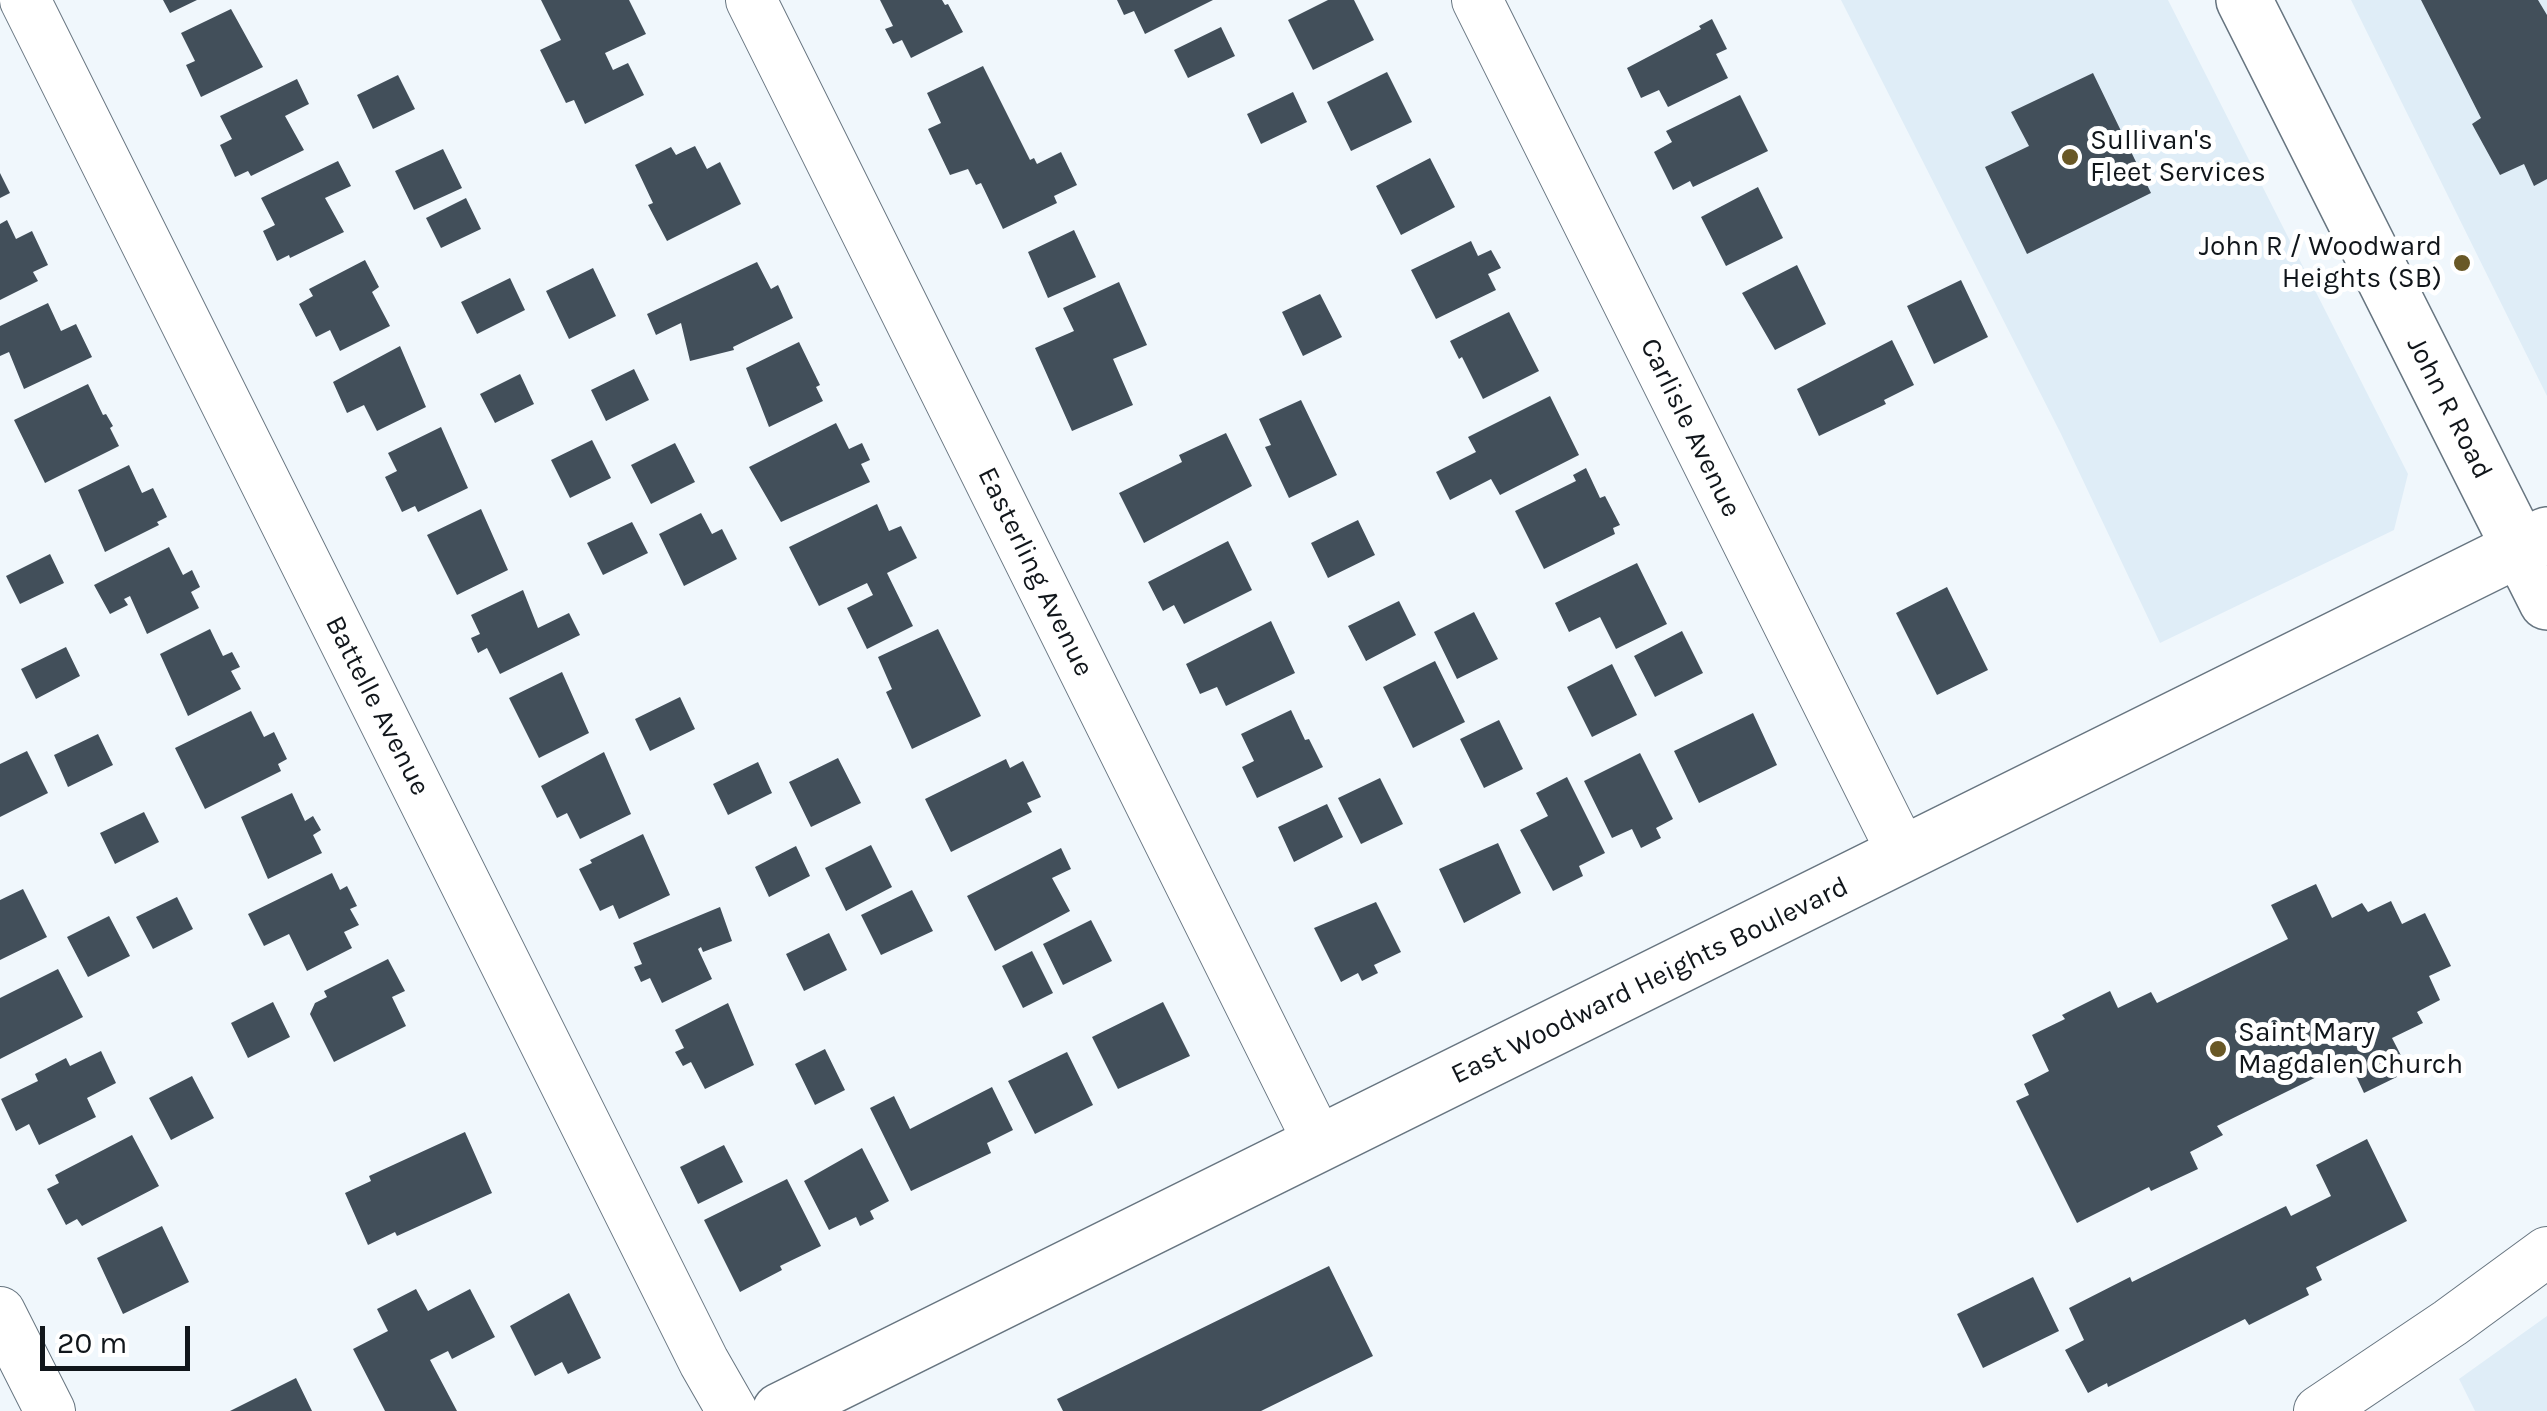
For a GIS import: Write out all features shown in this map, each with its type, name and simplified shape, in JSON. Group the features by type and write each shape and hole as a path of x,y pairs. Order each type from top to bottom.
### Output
{"street":[{"name":"Battelle Avenue","path":"24,0 732,1411"},
{"name":"Easterling Avenue","path":"751,0 1319,1143"},
{"name":"Carlisle Avenue","path":"1476,0 1904,856"},
{"name":"John R Road","path":"2244,0 2533,542 2547,602"},
{"name":"East Woodward Heights Boulevard","path":"780,1411 2533,542"},
{"path":"2319,1411 2407,1354 2547,1252"},
{"path":"0,1312 50,1411"}],"shaded area":[{"path":"1841,0 2168,0 2408,474 2394,530 2160,643 2061,434"},
{"path":"2351,0 2547,0 2547,396 2354,6"},
{"path":"2547,1316 2547,1411 2475,1411 2459,1379"}],"building":[{"path":"163,0 197,0 170,13"},
{"path":"541,0 629,0 646,34 605,53 613,70 628,63 644,95 585,124 574,100 566,103 540,50 561,40"},
{"path":"880,0 942,0 963,32 911,58 902,40 893,44 885,29 893,26"},
{"path":"1117,0 1213,0 1145,34 1134,11 1124,15"},
{"path":"1328,0 1354,0 1374,40 1313,70 1288,20"},
{"path":"2421,0 2538,0 2547,15 2547,179 2534,186 2524,164 2500,175 2472,124 2481,118"},
{"path":"231,9 263,67 201,97 186,65 195,61 181,33"},
{"path":"1712,19 1727,49 1716,54 1728,78 1668,107 1659,90 1641,98 1627,68 1701,29 1699,26"},
{"path":"1221,27 1235,56 1188,78 1174,50"},
{"path":"983,66 1030,160 1034,158 1037,164 1061,152 1077,185 1054,196 1057,203 1003,229 981,183 976,185 968,169 950,175 928,129 941,123 927,93"},
{"path":"1387,72 1412,122 1351,151 1327,102"},
{"name":"Sullivan's Fleet Services","path":"2093,73 2151,193 2027,254 1985,167 2029,146 2011,112"},
{"path":"398,75 415,109 373,129 357,95"},
{"path":"297,79 309,104 285,116 304,150 251,176 248,171 235,177 220,145 232,139 220,116"},
{"path":"1293,92 1307,122 1261,144 1247,114"},
{"path":"1740,95 1768,151 1693,187 1690,181 1673,190 1654,152 1672,142 1666,131"},
{"path":"695,146 707,169 720,162 741,204 667,241 648,205 653,203 635,165 671,147 676,155"},
{"path":"443,149 462,188 414,210 395,171"},
{"path":"1430,158 1455,207 1401,235 1376,186"},
{"path":"338,161 351,186 325,198 344,232 277,261 263,231 275,225 261,198"},
{"path":"0,173 10,193 0,198"},
{"path":"1758,187 1783,238 1726,266 1701,217"},
{"path":"466,198 481,229 441,248 426,218"},
{"path":"7,220 16,239 32,231 48,265 33,272 38,281 0,300 0,224"},
{"path":"1074,230 1096,277 1048,298 1028,252"},
{"path":"1471,241 1478,256 1491,250 1501,268 1488,274 1496,290 1436,319 1411,270"},
{"path":"365,260 379,287 372,292 390,326 340,351 330,330 316,337 299,304 313,296 309,289"},
{"path":"757,262 771,289 778,285 793,318 733,347 734,350 690,361 681,323 656,335 647,314"},
{"path":"1797,265 1826,324 1775,350 1742,293"},
{"path":"593,268 616,316 569,339 546,291"},
{"path":"510,278 525,310 477,334 461,302"},
{"path":"1961,280 1988,337 1934,364 1907,306"},
{"path":"1119,282 1147,345 1113,359 1133,405 1072,431 1035,348 1074,331 1063,308"},
{"path":"1320,294 1342,337 1303,356 1282,312"},
{"path":"48,303 61,331 76,324 92,357 24,389 9,352 0,356 0,326"},
{"path":"1509,312 1539,371 1483,399 1450,341"},
{"path":"1892,340 1914,385 1884,400 1886,404 1819,436 1797,389"},
{"path":"799,342 820,385 816,387 823,401 769,427 746,368"},
{"path":"400,346 426,407 377,431 364,405 347,413 333,382"},
{"path":"634,369 649,400 606,421 591,390"},
{"path":"520,374 534,404 495,423 480,394"},
{"path":"88,384 113,426 110,428 119,446 45,483 14,420"},
{"path":"1550,396 1579,455 1500,495 1491,479 1450,500 1436,472 1476,452 1468,437"},
{"path":"1301,400 1337,475 1289,498 1265,447 1271,445 1259,419"},
{"path":"836,423 849,449 862,443 870,460 861,464 870,482 781,522 749,467"},
{"path":"441,427 468,488 418,512 415,506 402,512 385,477 397,471 388,453"},
{"path":"1226,433 1252,486 1144,543 1119,493 1182,462 1179,455"},
{"path":"592,440 611,478 570,498 551,460"},
{"path":"675,443 695,482 651,504 631,465"},
{"path":"129,465 142,493 153,488 167,517 157,522 159,525 105,552 78,490"},
{"path":"1586,468 1600,498 1605,496 1620,525 1613,528 1615,534 1544,569 1515,511 1576,481 1573,475"},
{"path":"877,504 889,531 901,526 917,558 887,573 913,626 867,649 847,608 873,595 867,583 819,606 789,547"},
{"path":"481,509 508,570 457,595 427,535"},
{"path":"701,513 712,534 722,529 737,559 684,586 659,534"},
{"path":"1358,520 1375,555 1328,578 1311,543"},
{"path":"632,522 648,553 603,575 587,543"},
{"path":"1228,541 1252,590 1184,624 1174,605 1163,611 1148,582"},
{"path":"169,547 183,575 192,570 200,587 191,592 199,608 147,634 130,596 124,599 128,605 110,614 94,585"},
{"path":"50,554 64,583 20,604 6,576"},
{"path":"1637,563 1667,624 1616,649 1600,617 1569,632 1555,603"},
{"path":"1947,587 1988,670 1937,695 1896,613"},
{"path":"523,590 538,628 569,613 580,635 500,674 487,648 478,653 471,638 480,634 471,615"},
{"path":"1399,601 1416,635 1366,661 1348,626"},
{"path":"1474,612 1498,659 1457,679 1434,632"},
{"path":"1271,621 1295,673 1226,706 1217,687 1200,694 1186,664"},
{"path":"210,629 223,656 232,652 240,667 231,671 241,689 188,716 160,654"},
{"path":"938,629 981,716 912,749 886,692 892,689 878,657"},
{"path":"1682,631 1703,673 1655,697 1634,656"},
{"path":"66,647 80,676 36,699 21,669"},
{"path":"1435,661 1465,722 1413,748 1383,687"},
{"path":"1612,664 1637,715 1592,737 1567,687"},
{"path":"562,672 589,733 539,758 509,698"},
{"path":"680,697 695,729 650,751 635,719"},
{"path":"1291,710 1323,767 1257,798 1242,767 1254,761 1241,734"},
{"path":"251,711 264,737 274,732 287,759 278,764 281,771 205,809 175,748"},
{"path":"1753,713 1777,765 1699,803 1674,751"},
{"path":"1499,720 1523,769 1484,788 1460,739"},
{"path":"98,734 113,765 68,787 54,755"},
{"path":"27,751 48,793 0,817 0,764"},
{"path":"604,752 631,814 580,839 567,813 557,818 541,786"},
{"path":"1640,753 1673,819 1656,828 1661,838 1641,848 1632,829 1612,838 1584,781"},
{"path":"838,758 861,803 811,827 789,782"},
{"path":"1006,759 1010,768 1023,761 1041,797 1027,803 1032,812 951,852 925,799"},
{"path":"758,762 772,793 728,815 713,784"},
{"path":"1567,777 1605,853 1579,866 1583,876 1553,891 1520,830 1548,816 1536,793"},
{"path":"1380,778 1403,824 1361,844 1338,798"},
{"path":"292,793 305,821 313,816 321,830 313,835 322,853 268,879 241,817"},
{"path":"1327,804 1343,837 1294,862 1278,827"},
{"path":"144,812 159,842 115,864 100,833"},
{"path":"643,834 670,895 619,919 613,905 600,911 579,869"},
{"path":"1498,843 1521,893 1464,923 1439,869"},
{"path":"871,845 892,887 846,911 825,868"},
{"path":"796,846 810,876 769,897 755,867"},
{"path":"1061,848 1071,869 1052,878 1070,911 995,951 967,896"},
{"path":"332,873 340,890 347,886 357,906 350,909 359,925 344,932 352,948 307,971 289,934 264,946 248,914"},
{"name":"Saint Mary Magdalen Church","path":"2316,884 2332,918 2362,903 2368,912 2391,901 2402,924 2425,913 2451,966 2429,976 2440,1000 2417,1012 2423,1023 2392,1038 2409,1071 2364,1093 2349,1061 2217,1126 2223,1135 2190,1152 2198,1169 2151,1191 2149,1187 2077,1223 2016,1101 2029,1095 2024,1084 2049,1071 2032,1035 2110,991 2118,1008 2151,992 2157,1003 2288,939 2271,905"},
{"path":"23,889 47,937 0,960 0,900"},
{"path":"912,890 933,931 881,955 861,915"},
{"path":"177,897 193,929 153,949 136,917"},
{"path":"1376,902 1401,952 1374,965 1378,973 1362,981 1358,973 1341,982 1314,928"},
{"path":"720,907 732,941 703,952 701,947 698,949 712,979 662,1003 650,978 641,982 634,967 642,964 633,943"},
{"path":"109,916 130,956 88,977 67,937"},
{"path":"1091,920 1112,961 1063,985 1043,944"},
{"path":"829,933 847,970 804,991 786,954"},
{"path":"1032,951 1053,993 1023,1008 1002,966"},
{"path":"388,959 405,991 392,997 406,1026 334,1062 310,1014 315,1003 327,997 324,991"},
{"path":"58,969 83,1017 0,1059 0,998"},
{"path":"273,1002 290,1037 248,1058 231,1023"},
{"path":"1163,1002 1190,1056 1118,1089 1092,1037"},
{"path":"728,1003 754,1065 705,1089 691,1062 683,1066 675,1052 684,1048 675,1030"},
{"path":"825,1049 845,1090 815,1105 795,1064"},
{"path":"101,1051 116,1083 87,1098 96,1117 39,1145 29,1124 16,1131 1,1099 38,1081 35,1074 66,1058 70,1066"},
{"path":"1067,1052 1093,1105 1035,1134 1008,1081"},
{"path":"192,1076 214,1118 171,1140 149,1098"},
{"path":"992,1087 1013,1130 987,1143 991,1153 911,1191 870,1108 894,1096 910,1129"},
{"path":"465,1132 492,1193 368,1245 345,1193 371,1181 369,1176"},
{"path":"132,1135 159,1186 82,1226 77,1219 66,1225 47,1189 59,1183 55,1175"},
{"path":"2367,1139 2407,1221 2316,1267 2322,1280 2306,1288 2309,1295 2249,1325 2245,1319 2108,1387 2107,1383 2088,1393 2065,1350 2084,1340 2069,1308 2130,1277 2132,1282 2286,1206 2291,1216 2331,1196 2316,1165"},
{"path":"724,1145 743,1182 698,1204 680,1167"},
{"path":"862,1148 889,1201 870,1211 874,1219 860,1226 856,1217 829,1230 804,1181"},
{"path":"787,1179 821,1246 740,1292 704,1220"},
{"path":"162,1226 189,1282 123,1314 97,1258"},
{"path":"1329,1266 1373,1356 1261,1411 1063,1411 1057,1399"},
{"path":"2033,1277 2059,1331 1983,1368 1957,1314"},
{"path":"416,1289 428,1311 470,1289 495,1337 452,1359 448,1351 430,1360 457,1411 385,1411 353,1349 388,1331 377,1309"},
{"path":"569,1293 601,1358 568,1374 562,1362 535,1376 510,1326"},
{"path":"296,1378 312,1411 230,1411"}],"place":[{"name":"Sullivan's Fleet Services","path":"2070,157"},
{"name":"John R / Woodward Heights (SB)","path":"2462,263"},
{"name":"Saint Mary Magdalen Church","path":"2218,1049"}]}
